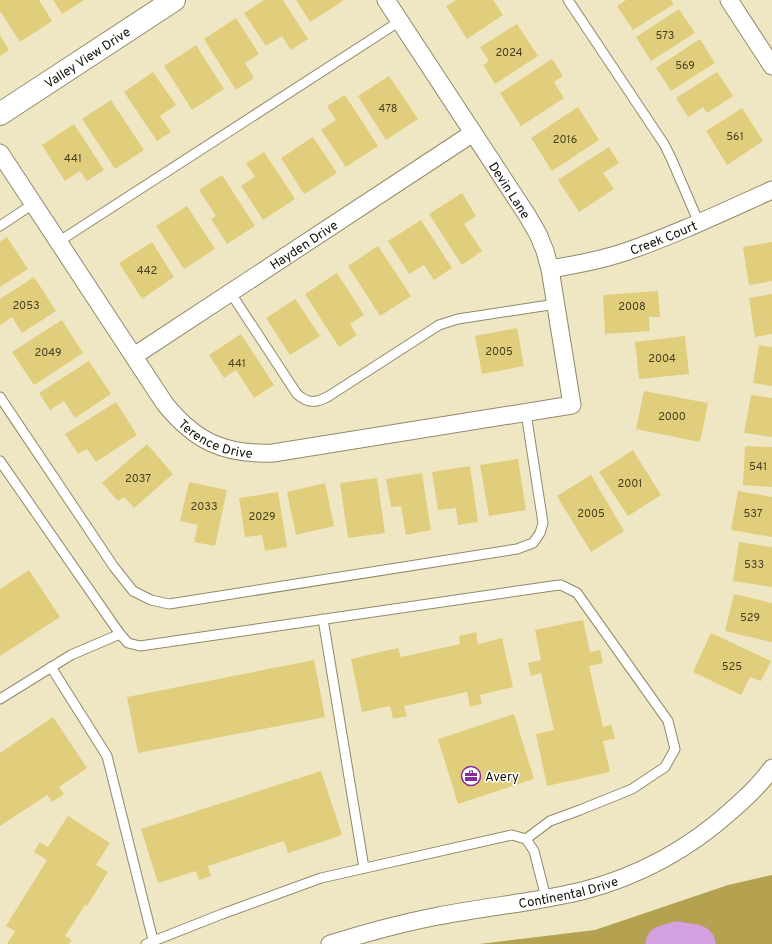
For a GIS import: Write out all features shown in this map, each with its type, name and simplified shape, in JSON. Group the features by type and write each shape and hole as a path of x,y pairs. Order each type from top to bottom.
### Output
{"street":[{"name":"Valley View Drive","path":"0,114 174,0"},
{"name":"Devin Lane","path":"386,0 523,208 538,234 545,251 550,270 572,405"},
{"path":"729,0 772,66"},
{"name":"Hayden Drive","path":"134,356 473,133"},
{"name":"Terence Drive","path":"0,153 165,404 186,427 197,436 212,443 241,452 258,454 273,453 572,405"},
{"name":"Creek Court","path":"550,270 623,253 699,223 772,190"},
{"name":"Continental Drive","path":"330,944 390,927 438,916 581,891 626,877 671,855 709,830 754,790 772,768"}],"lane":[{"path":"568,0 664,144 699,223"},
{"path":"58,242 400,21"},
{"path":"0,226 33,204"},
{"path":"230,292 297,394 302,398 315,402 329,396 439,325 458,319 556,304"},
{"path":"0,397 114,567 133,591 151,600 169,604 517,548 534,543 540,533 543,523 526,413"},
{"path":"0,461 120,634 128,643 140,646 552,586 561,585 577,593 668,721 675,749 666,767 632,789 550,821 526,839"},
{"path":"322,620 364,868"},
{"path":"0,699 71,655 120,634"},
{"path":"51,667 107,756 150,942 321,878 512,835 526,839 534,852 546,898"}],"shaded area":[{"path":"772,875 772,944 479,944 595,930 728,885"}],"building":[{"path":"0,0 39,0 52,21 20,42 0,11"},
{"path":"53,0 84,0 62,14"},
{"path":"264,0 283,0 308,39 291,50 282,36 266,46 244,13"},
{"path":"296,0 342,0 343,1 310,22"},
{"path":"456,0 493,0 503,15 467,39 446,6"},
{"path":"626,0 671,0 674,4 633,30 617,6"},
{"path":"679,9 695,33 651,61 636,37"},
{"path":"236,18 259,54 245,63 254,78 236,90 204,39"},
{"path":"517,24 538,56 495,84 483,65 489,61 480,47"},
{"path":"0,35 9,50 0,56"},
{"path":"700,39 715,63 671,91 656,68"},
{"path":"196,45 224,89 192,110 164,66"},
{"path":"552,59 563,76 554,82 564,98 521,126 500,93"},
{"path":"153,72 176,105 160,116 171,132 157,141 124,92"},
{"path":"717,72 733,96 707,113 703,107 688,117 676,98"},
{"path":"389,76 418,119 386,140 358,96"},
{"path":"345,95 378,146 346,167 321,130 336,120 327,106"},
{"path":"111,100 144,150 115,169 82,119"},
{"path":"578,107 599,140 552,171 531,138"},
{"path":"742,108 763,141 727,165 706,131"},
{"path":"74,124 104,170 87,181 80,171 65,181 42,145"},
{"path":"313,137 337,173 304,194 281,158"},
{"path":"609,147 619,163 603,173 614,189 579,212 558,180"},
{"path":"264,152 295,199 263,220 241,186 255,177 246,163"},
{"path":"222,175 255,226 227,244 211,219 216,216 199,190"},
{"path":"462,193 476,216 464,224 482,251 462,265 429,214"},
{"path":"187,206 215,249 184,269 156,226"},
{"path":"421,220 452,268 434,280 424,265 409,274 388,241"},
{"path":"7,237 28,269 0,287 0,242"},
{"path":"152,242 174,277 142,299 119,263"},
{"path":"772,242 772,281 749,285 743,247"},
{"path":"378,246 411,296 380,316 348,266"},
{"path":"337,273 364,315 350,324 357,335 339,347 305,294"},
{"path":"34,277 56,311 22,333 12,317 0,325 0,299"},
{"path":"658,291 660,317 649,317 650,331 605,334 603,295"},
{"path":"772,294 772,334 755,337 749,298"},
{"path":"295,299 320,336 290,355 266,318"},
{"path":"62,320 83,353 34,385 12,352"},
{"path":"517,328 524,366 482,374 475,336"},
{"path":"241,334 274,385 254,398 236,370 224,378 209,355"},
{"path":"685,336 689,374 639,379 635,342"},
{"path":"759,345 772,347 772,386 753,383"},
{"path":"89,361 111,394 75,418 64,401 50,410 39,393"},
{"path":"644,391 708,403 700,442 636,429"},
{"path":"751,395 772,398 772,437 744,433"},
{"path":"116,402 137,435 96,462 87,449 78,454 65,434"},
{"path":"147,444 173,474 134,508 124,497 118,501 102,483"},
{"path":"745,446 772,447 772,487 743,485"},
{"path":"633,450 661,495 628,516 599,472"},
{"path":"518,459 526,510 489,516 480,465"},
{"path":"470,466 478,522 458,525 456,508 438,510 432,472"},
{"path":"422,473 431,530 406,535 401,506 391,507 386,479"},
{"path":"591,475 624,531 591,552 557,496"},
{"path":"377,478 385,533 348,538 340,483"},
{"path":"189,482 227,490 215,546 194,542 198,525 180,521"},
{"path":"325,483 334,526 296,535 287,492"},
{"path":"738,491 772,497 772,537 731,530"},
{"path":"278,492 287,547 265,551 262,535 245,537 239,498"},
{"path":"739,542 772,547 772,587 733,581"},
{"path":"29,570 60,617 0,656 0,589"},
{"path":"734,594 772,603 772,642 725,631"},
{"path":"583,620 590,652 600,650 603,663 589,666 603,727 611,725 615,739 603,741 610,772 547,786 536,734 554,730 541,673 531,676 528,663 541,660 535,630"},
{"path":"476,632 478,644 502,638 513,687 480,695 482,704 470,707 467,692 404,706 407,716 393,719 390,706 362,712 351,659 398,648 401,657 460,644 459,636"},
{"path":"711,633 771,661 761,681 750,677 741,695 693,672"},
{"path":"314,660 325,717 138,753 127,697"},
{"path":"514,714 534,779 458,804 438,739"},
{"path":"53,717 87,768 59,787 64,794 52,802 47,795 0,826 0,753"},
{"path":"321,771 342,835 288,853 284,841 208,866 211,876 199,880 196,871 158,883 141,829"},
{"path":"68,816 110,843 96,865 108,872 87,906 85,905 65,936 72,940 69,944 7,944 15,931 6,926 47,860 34,852 40,842 48,847"}],"waterway":[{"path":"664,944 677,940 697,944"}],"place":[{"name":"Avery","path":"471,776"}]}
